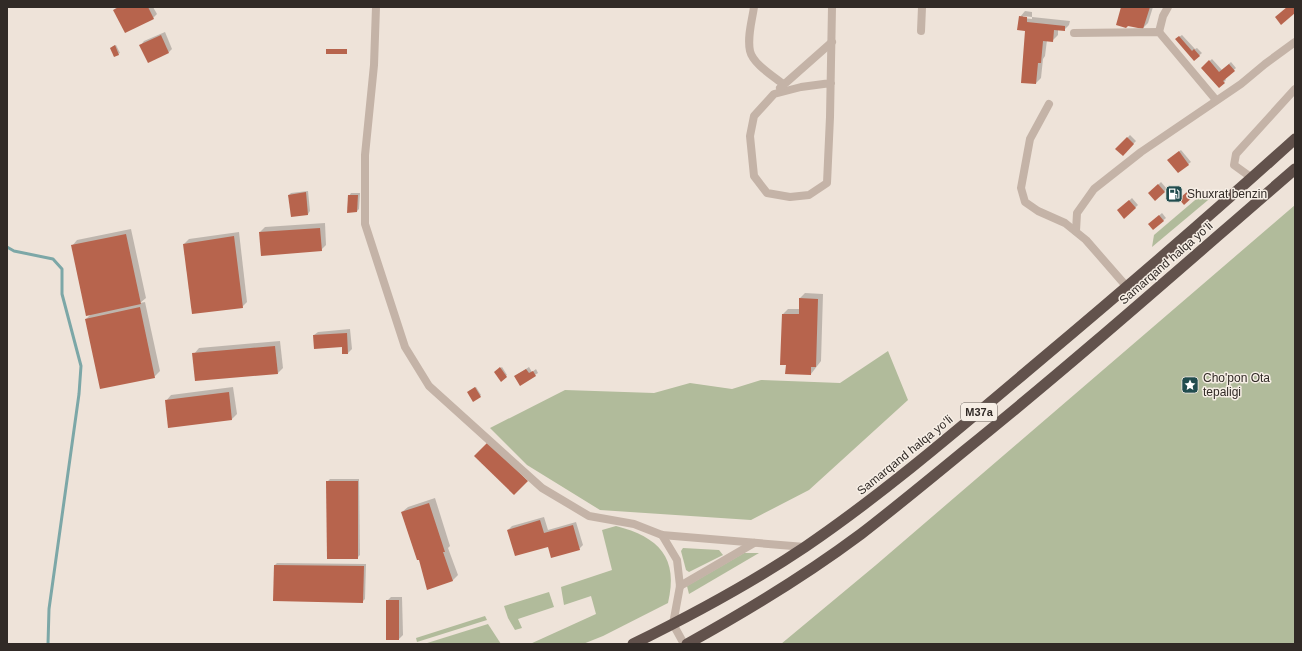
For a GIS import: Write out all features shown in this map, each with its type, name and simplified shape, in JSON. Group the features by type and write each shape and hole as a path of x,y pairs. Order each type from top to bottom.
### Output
{"highway":[{"name":"Samarqand halqa yoʻli","path":"633,644 736,590 804,547 900,478 1127,287 1295,139"},
{"name":"Samarqand halqa yoʻli","path":"687,644 747,610 797,578 888,513 1019,407 1295,169"}],"street":[{"path":"376,7 374,65 365,155 365,224 405,347 429,386 542,488 588,516 634,524 662,535 804,547"},
{"path":"754,7 750,29 750,52 759,65 783,84"},
{"path":"832,7 832,42 831,82 827,183 809,195 790,197 766,193 754,176 750,136 754,116 783,84 832,42"},
{"path":"921,31 922,7"},
{"path":"1159,32 1163,16 1168,7"},
{"path":"1074,32 1159,32"},
{"path":"1159,32 1216,100"},
{"path":"1076,232 1077,213 1094,189 1141,152 1241,84 1295,42"},
{"path":"774,94 801,87 831,82"},
{"path":"1252,178 1234,165 1236,154 1295,89"},
{"path":"1048,104 1030,139 1021,188 1025,202 1038,211 1065,224 1086,240 1127,287"},
{"path":"662,535 677,560 680,586 673,624 684,644"},
{"path":"680,586 754,543"}],"green space":[{"path":"1220,190 1152,247 1154,235 1201,195"},
{"name":"Cho'pon Ota tepaligi","path":"1295,205 1295,644 781,644 876,565"},
{"path":"888,351 908,400 809,490 751,520 600,510 527,465 490,428 565,390 654,393 690,383 732,389 761,380 840,383"},
{"path":"616,526 644,536 654,543 662,552 668,562 671,574 671,587 668,603 603,636 583,644 530,644 596,614 591,596 564,605 561,587 612,570 602,530"},
{"path":"683,548 719,550 723,555 689,572 686,570 681,551"},
{"path":"744,553 759,553 689,594 687,586"},
{"path":"549,592 554,607 518,619 522,628 515,630 508,618 504,606"},
{"path":"485,616 487,620 417,642 416,638"},
{"path":"488,624 501,644 424,644"}],"building":[{"path":"119,7 148,7 154,19 125,33 113,10"},
{"path":"1121,7 1150,7 1143,29 1128,26 1126,28 1116,25"},
{"path":"1287,7 1295,7 1295,13 1281,25 1275,17"},
{"path":"1019,16 1027,17 1027,22 1065,26 1065,31 1054,30 1053,42 1043,41 1041,63 1038,63 1036,84 1021,83 1025,31 1017,30"},
{"path":"161,35 169,53 148,63 139,45"},
{"path":"1179,36 1192,51 1194,49 1200,56 1194,61 1175,39"},
{"path":"115,45 119,55 114,57 110,48"},
{"path":"326,49 347,49 347,54 326,54"},
{"path":"1209,60 1219,72 1229,64 1235,71 1223,81 1225,83 1219,88 1201,68"},
{"path":"1127,137 1134,144 1123,156 1115,149"},
{"path":"1179,151 1189,165 1178,173 1167,160"},
{"path":"1158,184 1165,192 1155,201 1148,193"},
{"path":"1190,189 1195,195 1184,205 1179,199"},
{"path":"306,192 308,215 291,217 288,195"},
{"path":"348,195 358,195 357,212 347,213"},
{"path":"1129,200 1136,208 1124,219 1117,210"},
{"path":"1159,215 1164,221 1153,230 1148,224"},
{"path":"320,228 322,251 261,256 259,232"},
{"path":"126,234 141,304 86,316 71,245"},
{"path":"234,236 243,308 192,314 183,244"},
{"path":"799,298 818,299 816,367 811,367 811,375 785,374 786,365 780,365 782,314 799,314"},
{"path":"140,307 155,378 100,389 85,319"},
{"path":"347,333 348,354 342,354 342,347 314,349 313,335"},
{"path":"275,346 278,374 195,381 192,353"},
{"path":"500,367 507,377 501,382 494,372"},
{"path":"526,369 529,373 533,371 536,376 520,386 514,376"},
{"path":"475,387 481,397 473,402 467,392"},
{"path":"229,392 232,420 168,428 165,400"},
{"path":"488,442 528,481 514,495 474,456"},
{"path":"326,481 358,481 358,559 327,559"},
{"path":"429,503 453,581 427,590 419,560 417,560 401,512"},
{"path":"540,520 544,533 573,525 580,550 551,558 548,547 515,556 507,530"},
{"path":"274,565 364,566 363,603 273,601"},
{"path":"386,600 399,600 399,640 386,640"}],"waterway":[{"path":"7,247 14,251 53,259 62,269 62,294 81,366 79,394 49,609 48,644"}],"place":[{"name":"Shuxrat benzin","path":"1174,194"},
{"name":"Cho'pon Ota tepaligi","path":"1190,385"}]}
